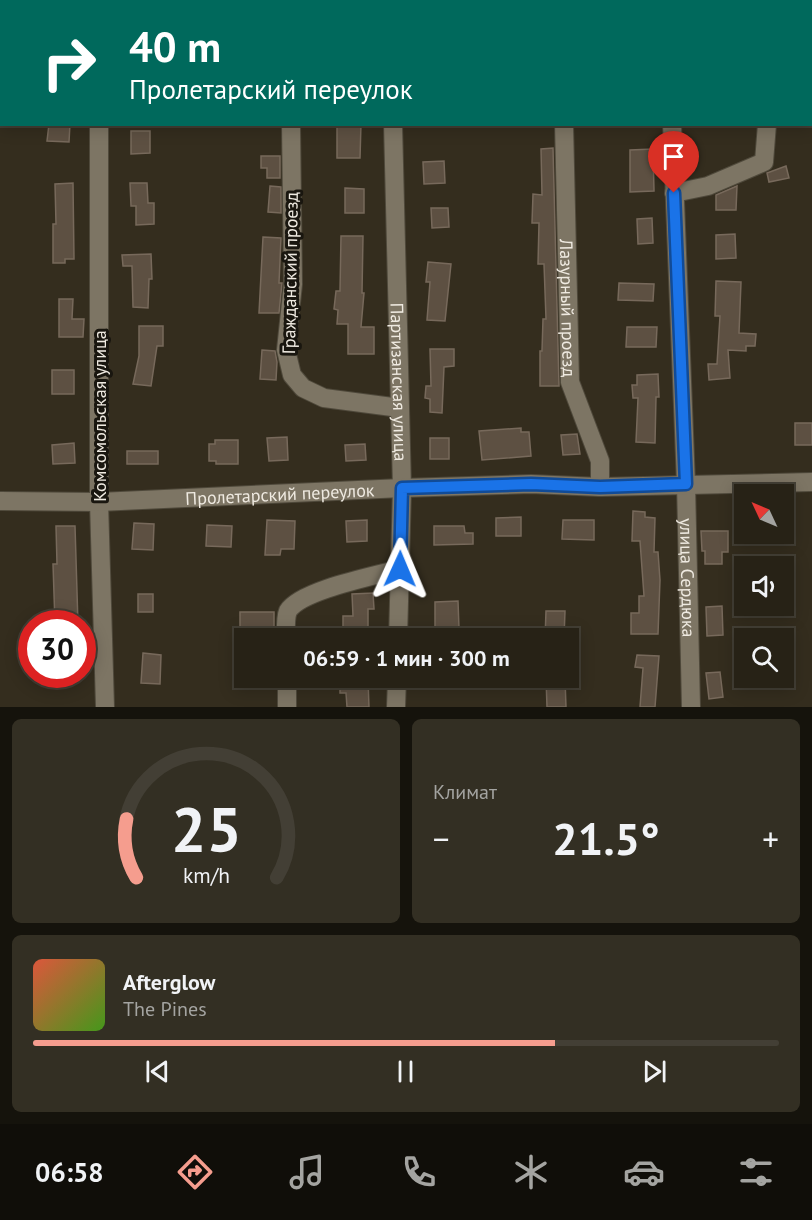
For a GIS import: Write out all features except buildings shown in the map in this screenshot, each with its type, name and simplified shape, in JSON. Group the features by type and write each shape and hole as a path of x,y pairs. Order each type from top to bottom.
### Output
{"street":[{"name":"Комсомольская улица","path":"99,126 99,502 105,707"},
{"name":"Гражданский проезд","path":"291,126 292,284 286,350 292,375 303,388 324,398 400,408"},
{"name":"Партизанская улица","path":"393,126 402,488 398,628"},
{"name":"Лазурный проезд","path":"564,126 570,382 600,461 600,487"},
{"name":"улица Сердюка","path":"672,126 686,484 691,707"},
{"path":"674,193 708,186 764,162 767,126"},
{"name":"Пролетарский переулок","path":"0,501 99,502 531,484 600,487 812,482"},
{"path":"286,628 287,612 297,602 331,587 400,569"},
{"path":"287,688 287,707"},
{"path":"396,707 397,688"}],"route":[{"path":"400,569 402,488 531,484 600,487 686,484 674,193"}]}
